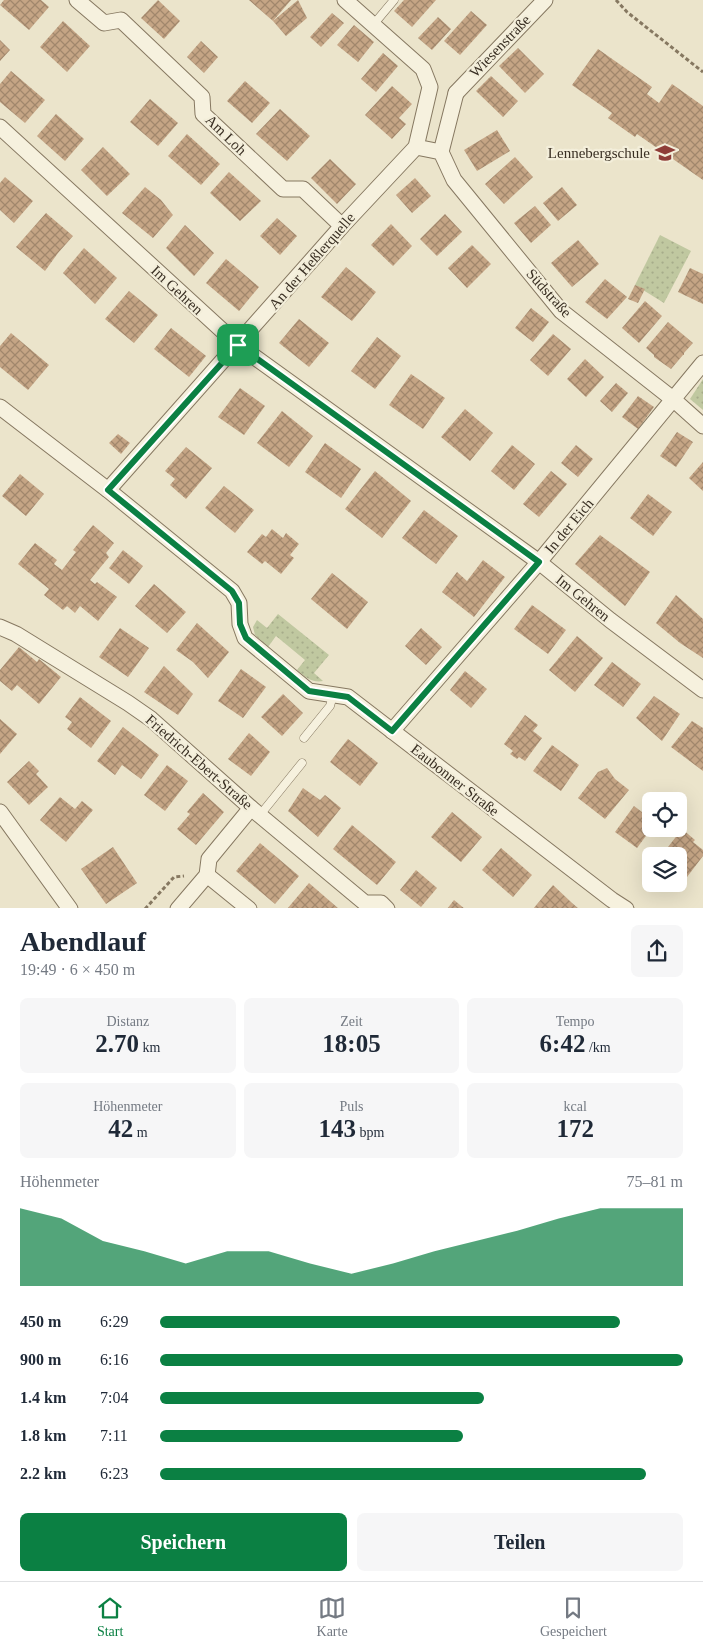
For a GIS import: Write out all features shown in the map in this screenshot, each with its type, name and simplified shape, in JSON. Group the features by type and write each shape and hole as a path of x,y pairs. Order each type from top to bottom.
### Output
{"street":[{"name":"Am Loh","path":"78,0 104,23 121,20 202,97 203,114 283,189 303,189 342,226"},
{"path":"345,0 423,69 430,87 456,93 442,152 416,147"},
{"name":"Wiesenstraße","path":"456,93 545,0"},
{"name":"An der Heßlerquelle","path":"108,490 342,226 416,147 430,87"},
{"name":"Im Gehren","path":"0,127 238,345 539,562 610,620 703,690"},
{"name":"Südstraße","path":"442,152 454,180 561,311 674,400 703,426"},
{"name":"In der Eich","path":"392,731 539,562 703,363"},
{"name":"Eaubonner Straße","path":"0,408 108,490 232,591 239,603 240,624 246,638 309,691 348,697 612,900 626,908"},
{"name":"Friedrich-Ebert-Straße","path":"0,627 16,634 151,719 255,811 365,903 381,903 387,908"},
{"path":"178,908 207,875 209,859 255,811"},
{"path":"0,812 70,908"},
{"path":"207,875 249,908"}],"lane":[{"path":"373,25 394,0"},
{"path":"304,738 330,706 333,694"},
{"path":"255,811 302,763"}],"path":[{"path":"616,0 626,12 703,72"},
{"path":"145,908 174,877 207,875"}],"green space":[{"path":"660,235 691,251 664,303 635,285"},
{"path":"703,379 703,410 690,399"},
{"path":"278,614 329,655 314,673 323,681 312,680 297,670 305,660 276,636 268,647 255,635 253,627 257,620 267,628"}],"building":[{"path":"4,0 41,0 49,7 29,30 0,5"},
{"path":"158,0 180,21 164,39 141,18"},
{"path":"249,0 291,0 273,21"},
{"path":"298,0 307,18 286,36 273,21"},
{"path":"404,0 436,0 412,27 394,11"},
{"path":"471,11 487,25 460,55 444,41"},
{"path":"332,13 344,23 321,47 310,37"},
{"path":"438,17 451,29 432,50 418,38"},
{"path":"63,21 90,46 67,72 40,47"},
{"path":"354,25 374,42 358,62 337,45"},
{"path":"0,40 10,50 0,61"},
{"path":"201,41 218,57 204,73 187,57"},
{"path":"518,48 544,74 525,93 499,66"},
{"path":"598,49 652,87 647,94 659,103 672,84 703,106 703,180 637,134 635,137 608,118 612,113 572,85"},
{"path":"383,53 398,66 376,92 361,79"},
{"path":"11,71 45,100 25,123 0,102 0,84"},
{"path":"491,76 518,101 503,117 476,91"},
{"path":"245,81 270,103 252,123 227,101"},
{"path":"392,86 412,104 399,118 406,124 392,139 365,115"},
{"path":"150,99 178,123 158,146 130,122"},
{"path":"280,109 310,136 287,161 256,134"},
{"path":"56,114 84,139 65,161 37,136"},
{"path":"497,130 510,151 477,171 464,150"},
{"path":"187,134 220,164 201,185 168,156"},
{"path":"103,147 130,174 107,196 81,170"},
{"path":"515,157 533,177 504,204 485,184"},
{"path":"330,159 356,184 337,204 311,178"},
{"path":"229,172 261,201 240,221 210,193"},
{"path":"5,177 33,201 14,223 0,210 0,183"},
{"path":"415,178 431,196 412,213 396,195"},
{"path":"145,187 161,200 173,215 153,238 122,213"},
{"path":"562,187 577,205 558,221 543,203"},
{"path":"535,206 551,225 531,243 514,223"},
{"path":"46,213 73,236 45,271 16,247"},
{"path":"445,214 462,232 437,256 420,239"},
{"path":"277,218 297,236 280,255 260,236"},
{"path":"391,224 412,246 393,266 371,245"},
{"path":"185,225 214,253 194,276 166,248"},
{"path":"578,240 599,264 572,287 551,263"},
{"path":"472,245 491,264 467,288 448,268"},
{"path":"84,248 117,278 95,304 63,273"},
{"path":"226,259 259,287 239,311 206,283"},
{"path":"346,267 376,292 352,321 321,297"},
{"path":"690,268 703,274 703,304 678,292"},
{"path":"605,279 627,297 607,319 585,302"},
{"path":"635,285 645,289 638,303 628,299"},
{"path":"129,291 158,315 134,343 105,319"},
{"path":"645,301 662,316 639,343 622,328"},
{"path":"531,308 549,322 533,342 515,328"},
{"path":"299,319 329,343 309,367 279,343"},
{"path":"668,322 693,343 671,369 654,357 646,348"},
{"path":"171,328 206,356 189,377 154,349"},
{"path":"11,333 49,365 28,390 0,367 0,346"},
{"path":"553,334 571,349 548,376 530,360"},
{"path":"377,337 401,356 375,389 351,371"},
{"path":"585,359 604,377 586,397 567,379"},
{"path":"411,374 445,398 423,429 389,405"},
{"path":"616,383 628,393 612,412 600,401"},
{"path":"240,388 265,406 244,435 218,417"},
{"path":"638,396 654,407 638,429 622,417"},
{"path":"465,409 493,433 470,461 441,437"},
{"path":"282,411 313,436 289,467 257,443"},
{"path":"677,432 693,442 676,467 660,456"},
{"path":"118,434 130,443 121,454 109,443"},
{"path":"325,443 361,469 341,498 305,472"},
{"path":"512,445 535,464 514,490 491,471"},
{"path":"576,445 593,459 578,477 561,463"},
{"path":"186,447 212,468 186,499 170,485 175,479 165,471"},
{"path":"703,462 703,491 689,478"},
{"path":"375,471 411,501 382,538 345,509"},
{"path":"551,471 567,484 539,517 523,504"},
{"path":"20,474 44,494 26,516 2,496"},
{"path":"224,486 254,510 235,533 205,508"},
{"path":"648,494 672,512 653,536 630,518"},
{"path":"424,510 458,536 436,564 402,538"},
{"path":"93,525 114,543 106,553 109,557 90,580 95,584 97,582 117,597 98,621 80,606 75,613 67,606 63,610 44,595 49,589 18,564 35,543 57,560 54,564 62,570 76,552 73,550"},
{"path":"272,529 283,538 286,533 299,544 290,555 294,558 281,574 265,561 262,564 247,552 262,534 266,537"},
{"path":"600,535 650,572 625,606 575,564"},
{"path":"123,550 143,566 129,584 109,568"},
{"path":"483,560 505,577 474,617 442,592 457,572 467,581"},
{"path":"332,573 368,602 347,629 311,599"},
{"path":"154,584 186,612 167,633 135,606"},
{"path":"676,595 703,619 703,658 680,643 656,623"},
{"path":"532,605 566,630 548,654 514,629"},
{"path":"197,623 229,652 208,678 193,662 176,650"},
{"path":"120,628 149,648 128,677 99,657"},
{"path":"421,628 442,647 426,665 405,646"},
{"path":"577,636 603,658 575,692 549,670"},
{"path":"19,647 37,662 39,659 61,677 39,704 17,685 12,691 0,681 0,670"},
{"path":"612,662 641,684 623,707 594,685"},
{"path":"164,666 193,694 178,715 144,692"},
{"path":"241,669 266,687 243,718 218,701"},
{"path":"465,671 487,689 471,708 450,690"},
{"path":"283,694 303,713 282,736 261,717"},
{"path":"654,696 680,714 662,741 636,718"},
{"path":"80,697 111,721 91,748 67,729 72,722 65,717"},
{"path":"525,715 538,725 533,731 542,738 525,761 519,757 517,759 510,754 513,751 504,744"},
{"path":"0,719 17,734 0,754"},
{"path":"692,721 703,728 703,771 671,747"},
{"path":"123,727 159,755 141,779 122,765 115,775 97,761"},
{"path":"249,733 270,752 251,776 228,759"},
{"path":"348,739 378,763 360,786 330,762"},
{"path":"552,745 579,765 561,791 533,771"},
{"path":"29,761 39,771 36,774 48,787 29,805 7,782"},
{"path":"167,765 188,781 165,811 144,795"},
{"path":"607,768 615,779 629,790 605,819 578,798 598,772"},
{"path":"303,788 320,800 325,795 341,808 318,837 288,811"},
{"path":"203,793 224,812 196,845 177,829 190,814 187,812"},
{"path":"60,797 75,809 82,801 93,810 66,842 40,820"},
{"path":"634,806 642,812 642,837 645,837 637,848 615,832"},
{"path":"452,812 482,837 461,862 431,837"},
{"path":"352,825 396,862 377,885 333,849"},
{"path":"687,833 695,840 693,842 703,850 703,856 687,877 687,847 668,847 676,837 687,837"},
{"path":"260,843 299,876 275,904 236,871"},
{"path":"113,847 137,883 106,904 81,869"},
{"path":"501,848 532,875 513,897 482,870"},
{"path":"416,870 437,888 421,907 400,890"},
{"path":"309,883 338,908 288,908"},
{"path":"553,885 578,908 534,908"},
{"path":"454,900 464,908 448,908"}],"place":[{"name":"Lennebergschule","path":"665,153"}],"route":[{"path":"238,345 539,562 392,731 348,697 309,691 246,638 240,624 239,603 232,591 108,490 238,345"}]}
